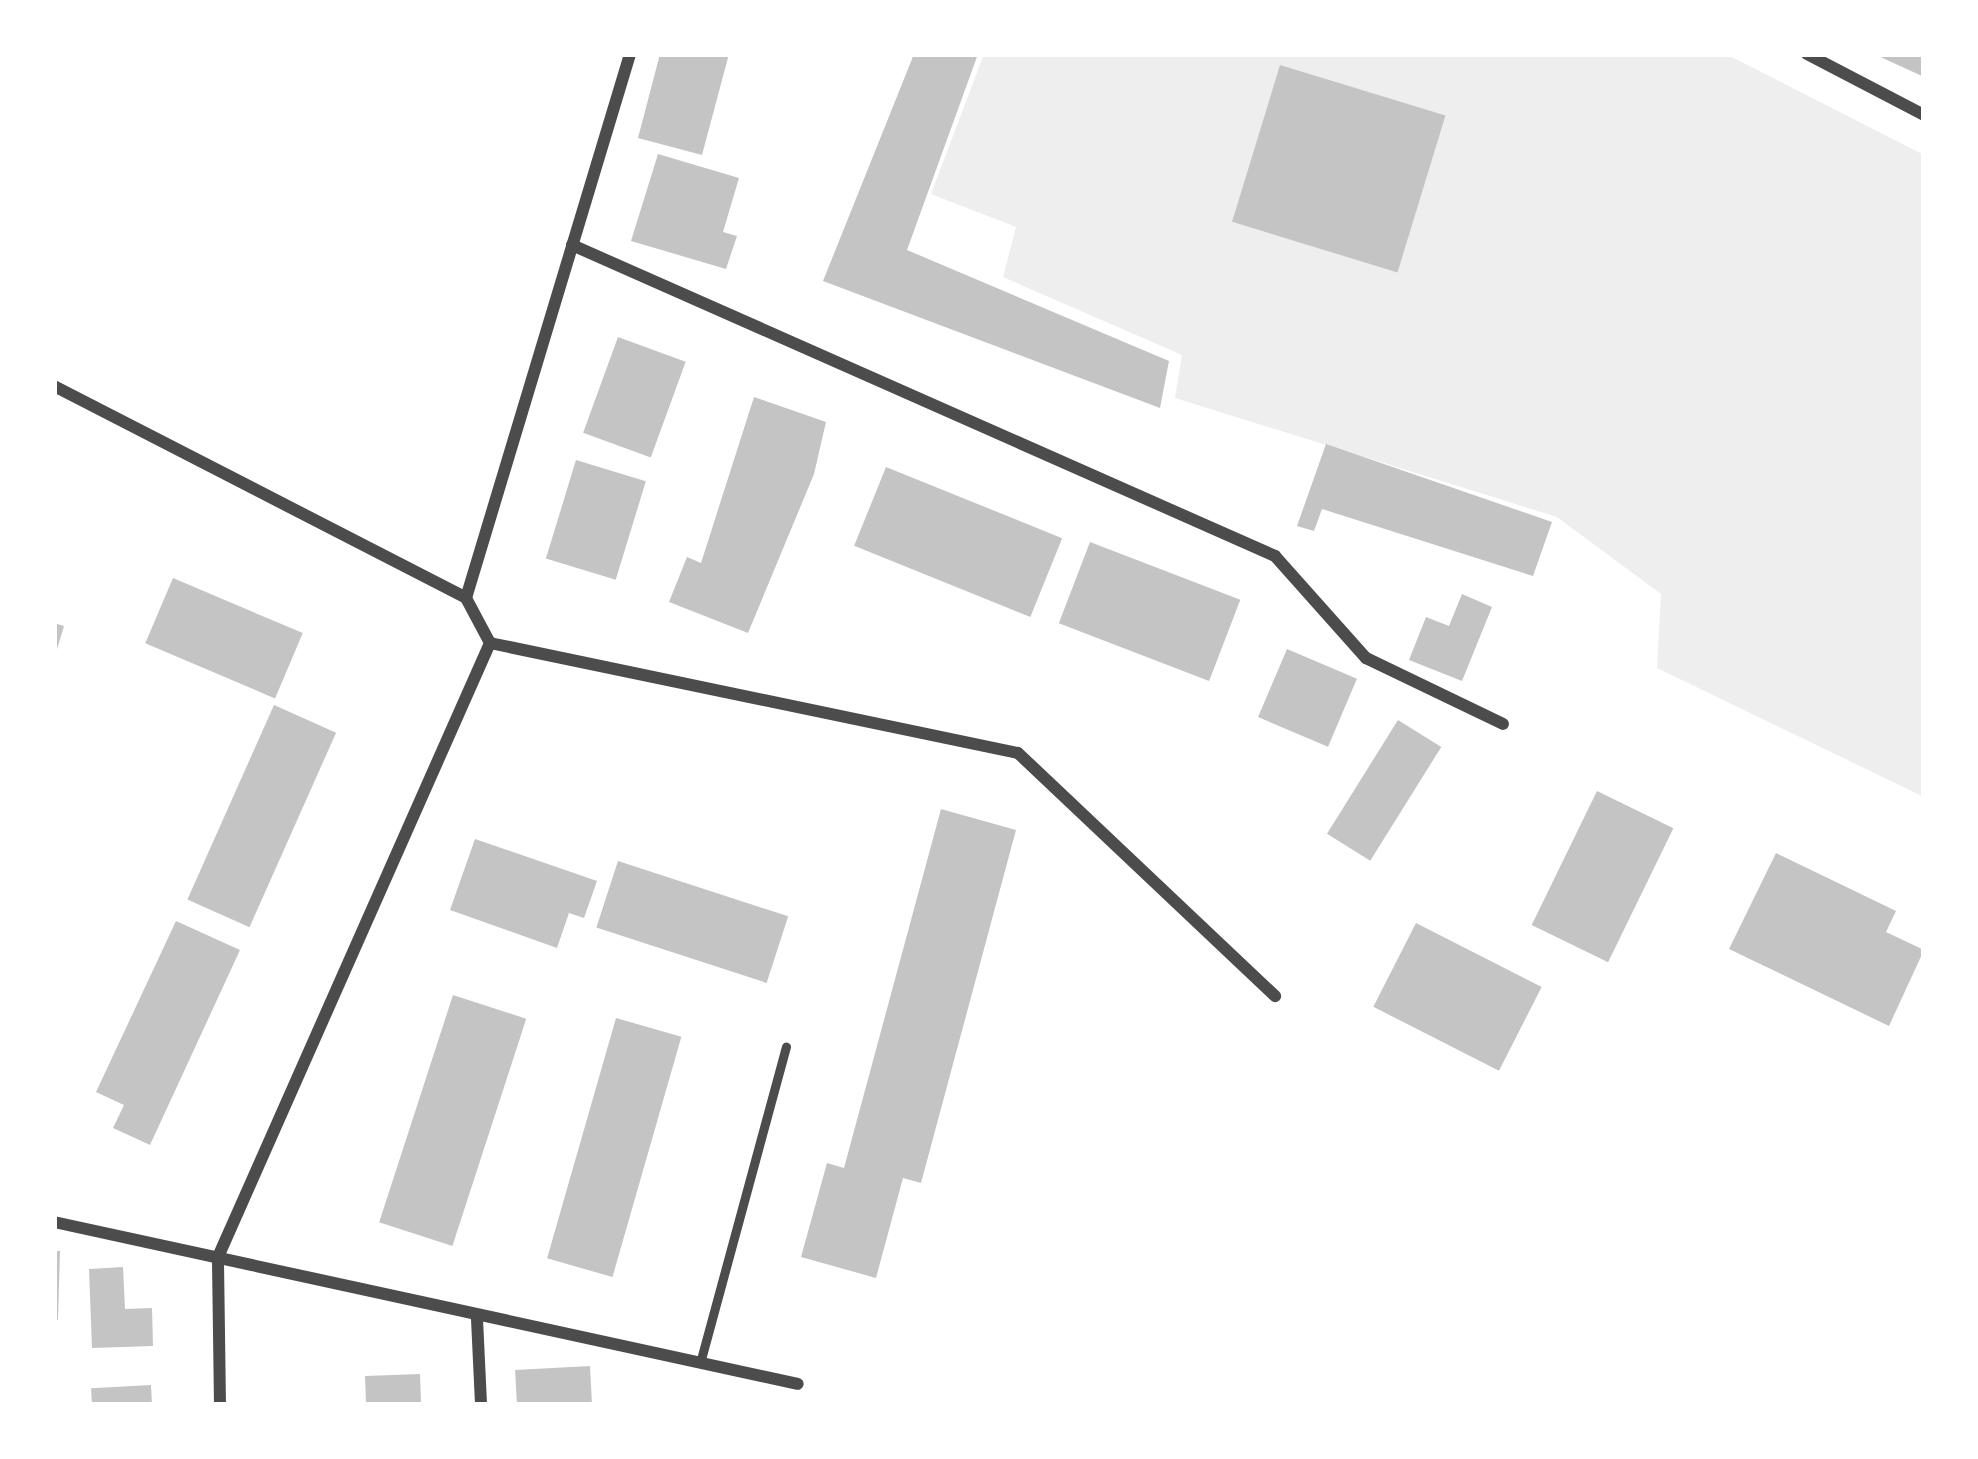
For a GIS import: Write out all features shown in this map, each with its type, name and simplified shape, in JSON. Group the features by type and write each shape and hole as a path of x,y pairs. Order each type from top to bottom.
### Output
{"street":[{"path":"466,598 630,54"},
{"path":"1808,54 1924,115"},
{"path":"572,245 1275,556 1366,658 1503,724"},
{"path":"54,386 466,598 490,643"},
{"path":"490,643 1018,753 1275,996"},
{"path":"220,1405 218,1258 490,643"},
{"path":"54,1222 477,1319 798,1384"},
{"path":"477,1319 481,1405"}],"lane":[{"path":"700,1364 786,1046"}],"shaded area":[{"path":"984,54 1726,54 1924,155 1924,797 1657,668 1661,594 1557,517 1175,398 1182,355 1003,277 1016,227 931,194"}],"building":[{"path":"660,54 729,54 702,155 638,138"},
{"path":"914,54 978,54 907,250 1169,361 1160,408 823,281"},
{"path":"1874,54 1924,54 1924,77"},
{"path":"1280,65 1445,116 1397,272 1232,222"},
{"path":"658,154 739,178 723,232 737,236 726,269 631,241"},
{"path":"618,337 686,362 651,457 583,433"},
{"path":"754,397 826,422 814,474 748,633 669,602 687,557 701,563"},
{"path":"1326,444 1552,522 1533,576 1322,509 1314,531 1297,526"},
{"path":"576,460 646,481 616,580 546,558"},
{"path":"886,467 1062,538 1030,617 854,546"},
{"path":"1090,542 1240,600 1209,681 1059,623"},
{"path":"173,578 303,633 275,698 145,643"},
{"path":"1462,594 1492,607 1462,681 1409,660 1426,617 1449,626"},
{"path":"54,623 64,626 55,656 54,656"},
{"path":"1287,649 1357,679 1328,747 1258,717"},
{"path":"274,705 336,733 249,927 187,900"},
{"path":"1398,720 1441,747 1370,861 1327,834"},
{"path":"1597,791 1673,828 1608,962 1532,925"},
{"path":"941,809 1016,830 921,1183 903,1178 876,1278 801,1257 827,1163 844,1168"},
{"path":"475,839 597,881 584,918 569,913 557,948 450,910"},
{"path":"1776,853 1896,911 1886,932 1924,950 1889,1026 1729,949"},
{"path":"618,861 788,916 767,983 596,928"},
{"path":"176,921 240,950 150,1145 113,1128 124,1105 96,1092"},
{"path":"1416,923 1542,987 1499,1071 1373,1007"},
{"path":"453,995 526,1019 452,1246 379,1222"},
{"path":"616,1018 681,1037 612,1277 547,1258"},
{"path":"54,1251 60,1251 58,1320 54,1319"},
{"path":"123,1267 125,1309 152,1308 153,1346 92,1348 89,1269"},
{"path":"590,1366 592,1405 517,1405 515,1370"},
{"path":"420,1374 421,1405 366,1405 365,1376"},
{"path":"151,1385 152,1405 92,1405 91,1388"}]}
